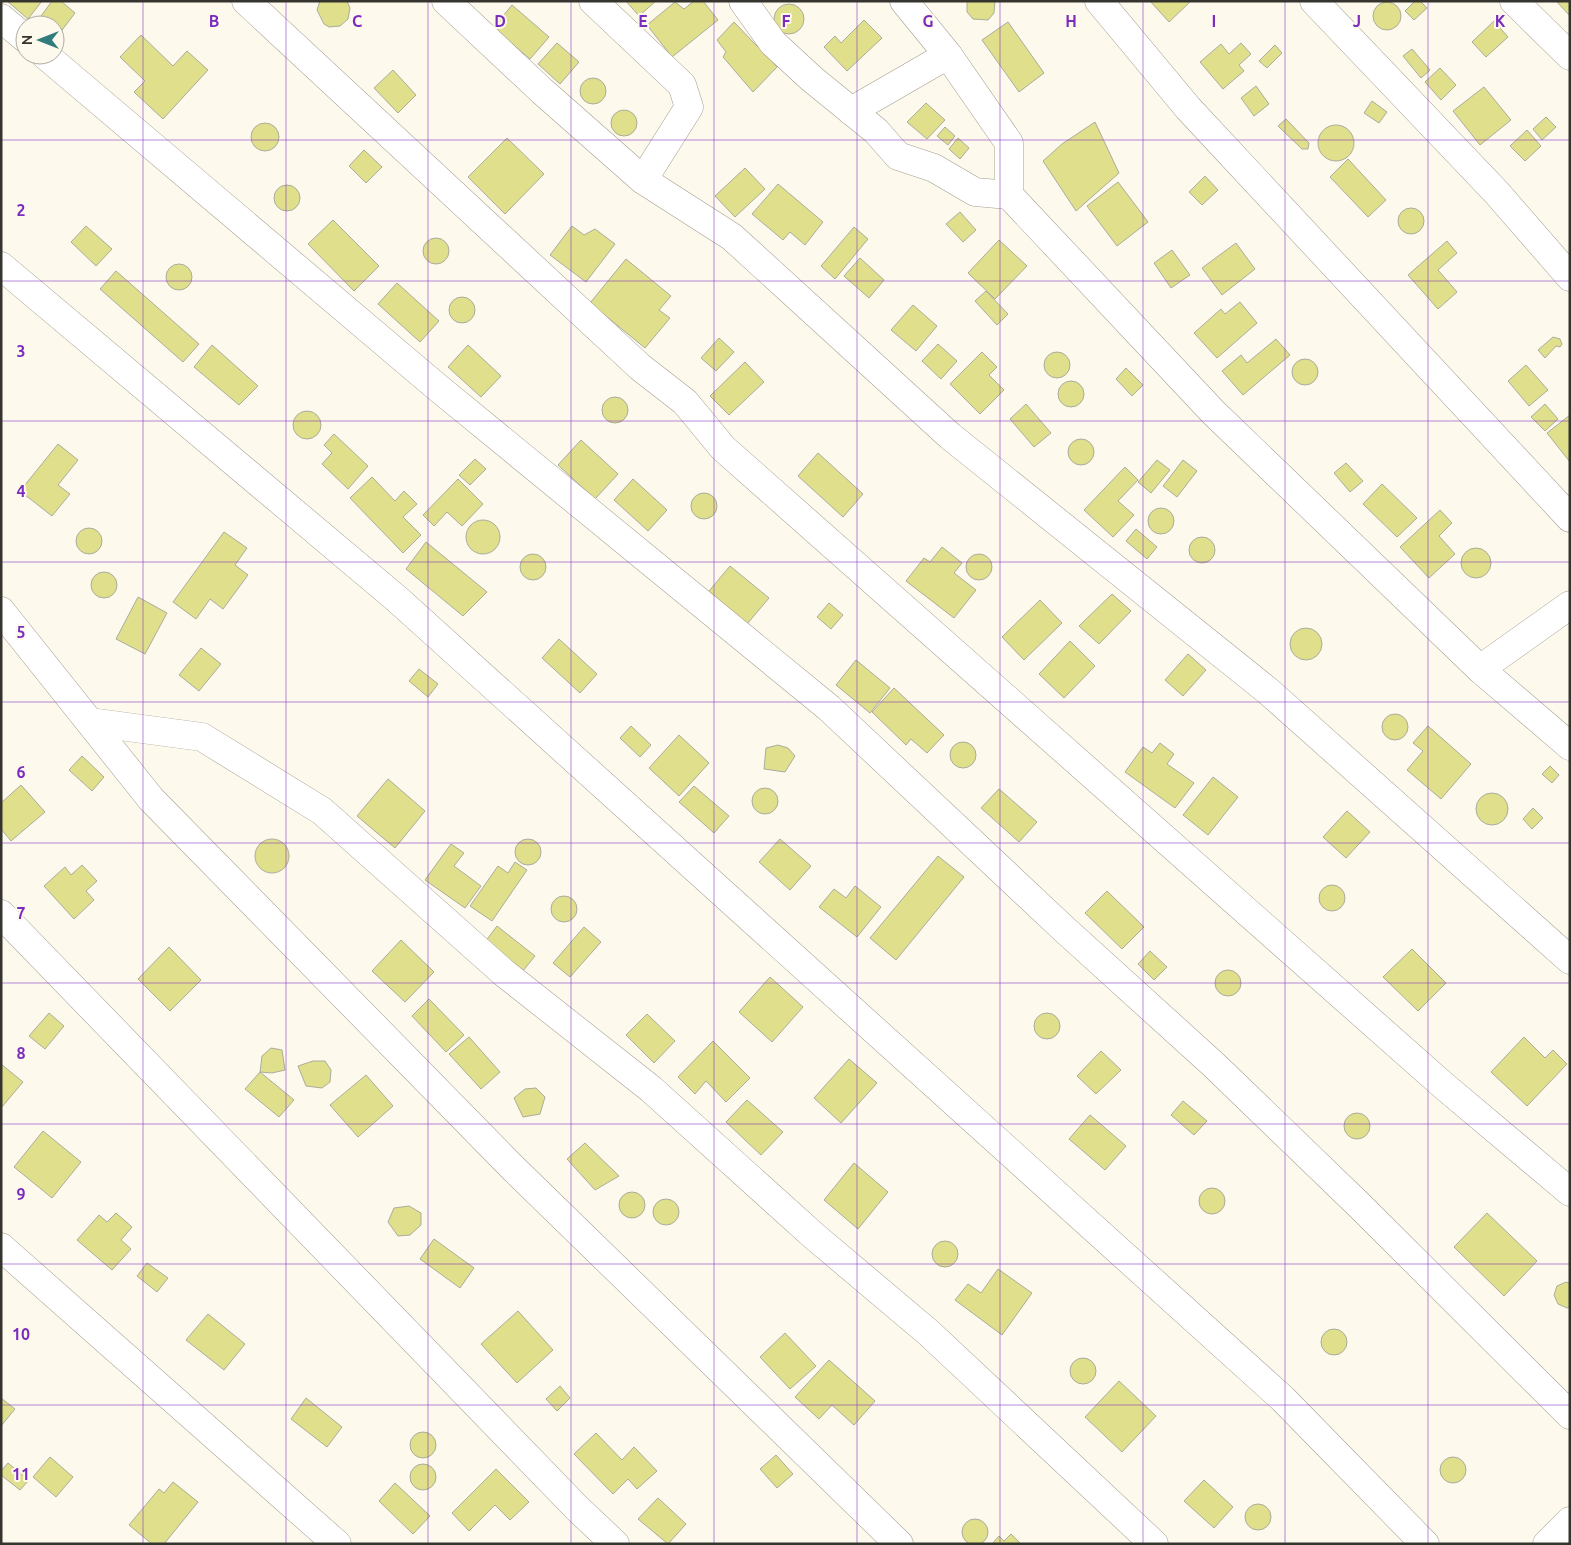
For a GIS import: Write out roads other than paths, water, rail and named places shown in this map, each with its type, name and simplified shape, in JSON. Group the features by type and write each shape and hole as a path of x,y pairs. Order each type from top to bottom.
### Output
{"street":[{"path":"246,1 573,306 640,367 685,402 723,448 1444,1086 1570,1192"},
{"path":"446,1 542,91 643,180 732,237 950,436 1268,691 1570,960"},
{"path":"593,1 682,85 689,107 643,180"},
{"path":"743,1 773,43 876,132 898,156 934,168 975,192 1009,195 1212,412 1480,669 1570,746"},
{"path":"904,1 948,55 1009,142 1009,195"},
{"path":"1099,1 1188,108 1570,518"},
{"path":"1314,1 1497,193 1570,278"},
{"path":"1514,1 1570,56"},
{"path":"1,18 15,30"},
{"path":"851,111 948,55"},
{"path":"57,65 437,386 828,708 1064,929 1214,1065 1359,1204 1570,1415"},
{"path":"1,266 397,599 1283,1399 1425,1544"},
{"path":"1480,669 1570,605"},
{"path":"1,611 151,799 514,1169 898,1544"},
{"path":"90,722 202,737 322,811 504,973 652,1089 814,1236 930,1333 1154,1544"},
{"path":"1,914 577,1508 615,1544"},
{"path":"1,1247 337,1544"},
{"path":"1547,1544 1570,1520"}]}
